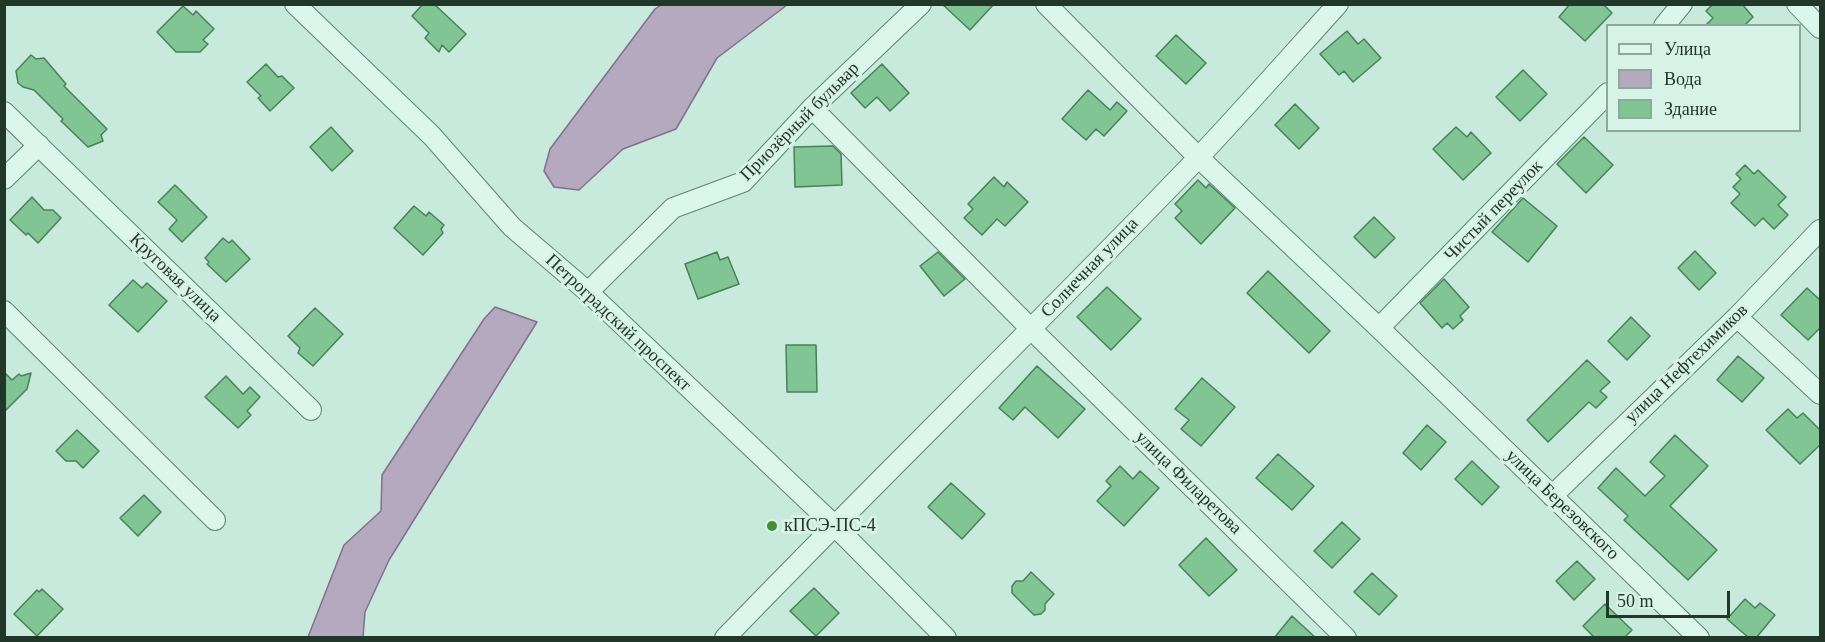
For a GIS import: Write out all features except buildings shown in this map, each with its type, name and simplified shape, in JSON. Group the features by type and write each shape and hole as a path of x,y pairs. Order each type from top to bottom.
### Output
{"street":[{"name":"Петроградский проспект","path":"295,4 432,136 512,227 588,292 834,525 946,638"},
{"name":"Приозёрный бульвар","path":"588,292 673,208 742,182 812,108 921,4"},
{"name":"улица Березовского","path":"1046,4 1198,157 1478,423 1699,638"},
{"name":"Солнечная улица","path":"725,638 1198,157 1338,4"},
{"path":"1666,24 1682,4"},
{"path":"1797,4 1821,28"},
{"name":"Чистый переулок","path":"1379,328 1606,95"},
{"name":"улица Филаретова","path":"812,108 1031,329 1346,638"},
{"name":"Круговая улица","path":"4,112 311,410"},
{"path":"4,179 39,146"},
{"name":"улица Нефтехимиков","path":"1552,496 1737,316 1821,230"},
{"path":"4,311 215,520"},
{"path":"1737,316 1821,394"}],"water":[{"path":"661,5 787,5 717,58 676,129 623,149 579,190 554,187 544,171 550,149 655,9"},
{"path":"495,307 537,322 389,560 365,612 363,637 308,637 344,545 381,511 382,475 484,319"}],"place":[{"name":"кПСЭ-ПС-4","path":"772,526"}]}
